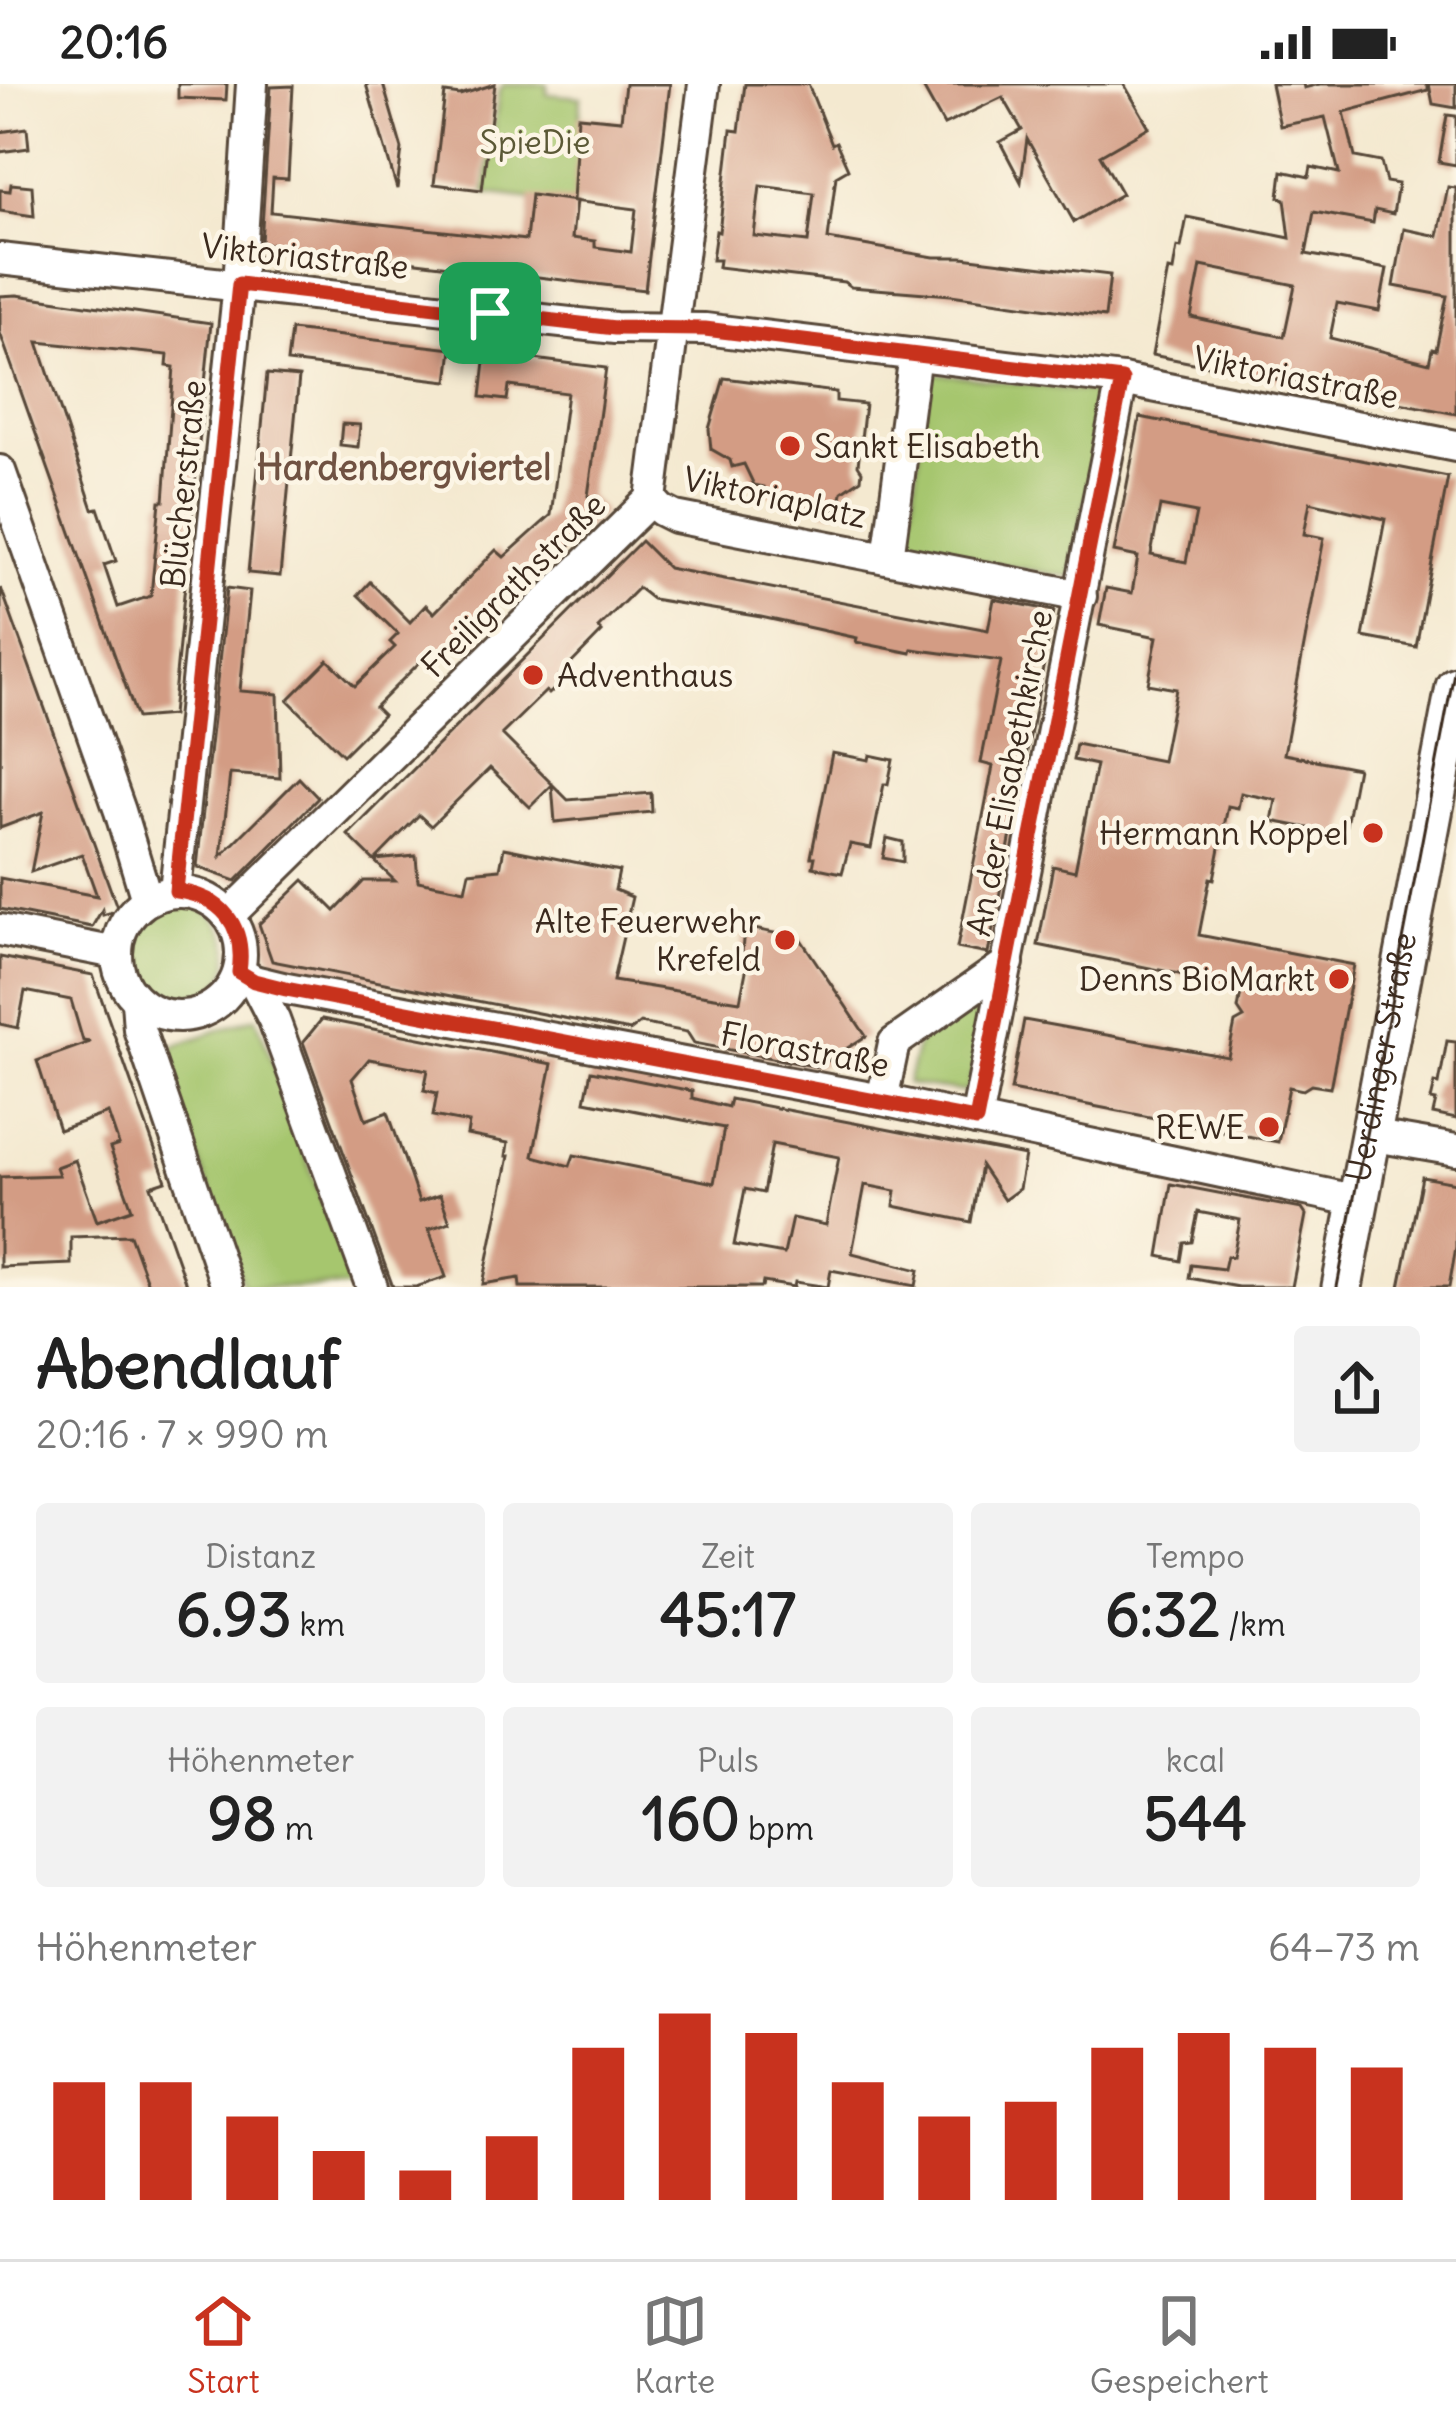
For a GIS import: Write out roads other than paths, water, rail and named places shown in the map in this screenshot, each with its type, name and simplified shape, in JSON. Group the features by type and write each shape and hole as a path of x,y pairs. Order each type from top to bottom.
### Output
{"main road":[{"name":"Uerdinger Straße","path":"1342,1287 1456,687"}],"street":[{"name":"Blücherstraße","path":"165,894 239,284 252,84"},
{"name":"Freiligrathstraße","path":"229,915 651,499 704,84"},
{"name":"Viktoriastraße","path":"0,259 615,328 673,329"},
{"path":"673,329 705,329 1122,380 1081,596"},
{"name":"Viktoriaplatz","path":"888,558 915,355"},
{"name":"Viktoriastraße","path":"1122,380 1456,446"},
{"path":"0,471 104,765 165,894"},
{"name":"Viktoriaplatz","path":"651,499 675,517 1081,596"},
{"name":"An der Elisabethkirche","path":"976,1120 1081,596"},
{"path":"247,977 215,1006 196,1015 155,1012 126,987 116,952 125,922 165,894 195,893 229,915 238,933 247,977 274,1021 372,1287"},
{"path":"0,930 116,952"},
{"name":"An der Elisabethkirche","path":"882,1100 894,1042 1008,963"},
{"name":"Florastraße","path":"247,977 882,1100 1358,1201"},
{"path":"137,1001 139,1029 227,1287"},
{"path":"1370,1135 1456,1150"}],"tram line":[{"path":"1337,1287 1456,662"}],"place":[{"name":"Sankt Elisabeth","path":"790,446"},
{"name":"Adventhaus","path":"533,675"},
{"name":"Hermann Koppel","path":"1373,833"},
{"name":"Alte Feuerwehr Krefeld","path":"785,940"},
{"name":"Denns BioMarkt","path":"1339,979"},
{"name":"REWE","path":"1269,1127"}],"district":[{"name":"Hardenbergviertel","path":"404,467"}],"park label":[{"name":"SpieDie","path":"535,142"}]}
